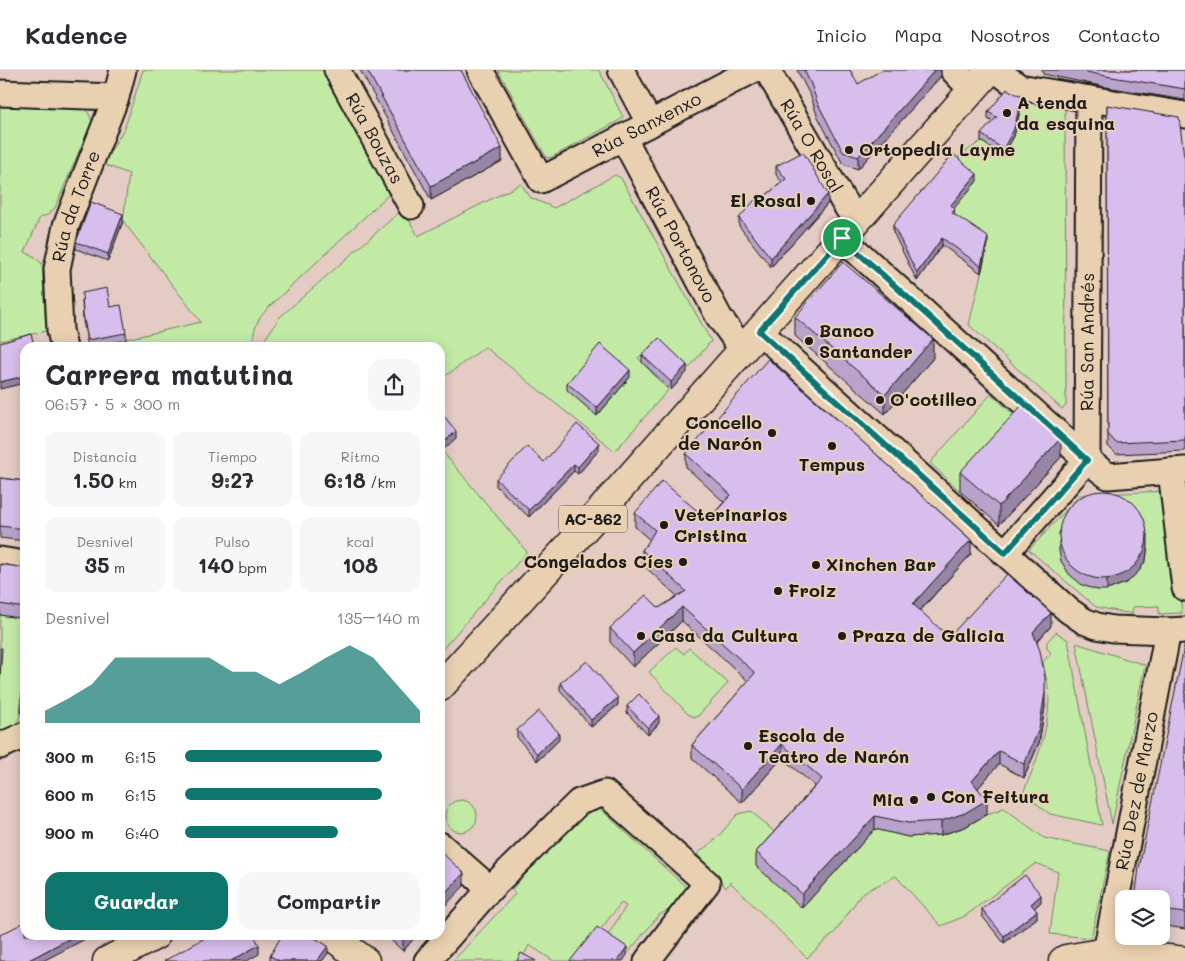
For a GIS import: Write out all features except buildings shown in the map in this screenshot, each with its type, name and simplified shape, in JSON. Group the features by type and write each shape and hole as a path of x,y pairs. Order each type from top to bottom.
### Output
{"main road":[{"name":"AC-862","path":"445,682 564,551 990,70"},
{"path":"107,961 147,940"},
{"path":"337,940 364,961"},
{"path":"1063,961 1106,952 1185,961"}],"street":[{"name":"Rúa da Torre","path":"63,342 60,330 57,269 66,226 116,97 123,70"},
{"name":"Rúa Bouzas","path":"338,70 411,206"},
{"name":"Rúa Sanxenxo","path":"480,70 541,180 753,70"},
{"path":"621,70 650,124"},
{"name":"Rúa O Rosal","path":"768,70 842,199 849,229 1087,460 1108,476 1178,470"},
{"path":"953,70 972,90"},
{"path":"996,70 1019,87 1185,115"},
{"path":"0,93 116,97"},
{"name":"Rúa San Andrés","path":"1087,460 1089,99"},
{"name":"Rúa Portonovo","path":"623,137 719,317 751,340 1005,553 1068,610 1084,621 1112,629 1177,631"},
{"path":"1005,553 1087,460"},
{"path":"1178,470 1185,588"},
{"path":"0,560 20,563"},
{"name":"Rúa Dez de Marzo","path":"1106,952 1177,631"},
{"path":"0,746 20,737"},
{"path":"427,961 490,889 579,802 605,793 706,883 647,961"},
{"path":"445,849 490,889"}],"green space":[{"path":"143,70 323,70 389,194 265,311 256,325 253,342 113,342 201,322 123,221 129,174 103,164 125,127"},
{"path":"498,70 599,70 623,117 548,158"},
{"path":"1022,99 1065,107 1066,406 1062,409 969,325 988,244 951,212 953,161 981,141 1003,156 1014,136"},
{"path":"0,107 85,109 92,121 55,208 48,215 40,217 25,252 35,257 42,264 46,331 0,341"},
{"path":"615,175 621,178 711,341 689,368 659,338 638,358 668,390 615,451 485,347 445,376 445,342 263,342 280,317 403,209 418,236 521,184 531,198 554,208"},
{"path":"991,394 1023,423 960,491 930,463"},
{"path":"445,455 527,552 445,646"},
{"path":"1167,491 1182,613 1159,614 1159,606 1133,607 1132,614 1096,607 1029,550 1080,495"},
{"path":"0,615 20,618 20,714 17,727 0,736"},
{"path":"1056,632 1068,640 1102,825 1050,814 1023,793 1044,736 1049,695 1043,662 1051,653 1047,648 1047,642"},
{"path":"1076,643 1145,665 1112,824"},
{"path":"676,647 684,654 689,648 728,683 698,716 694,717 688,714 649,672"},
{"path":"461,800 473,804 477,816 473,828 461,832 449,828 445,816 449,804"},
{"path":"598,807 687,888 678,905 659,915 627,954 605,940 626,906 621,903 576,961 554,961 529,945 521,961 453,961 515,894 512,889 585,810"},
{"path":"1004,808 1044,838 1110,851 1091,938 1050,934 1058,872 1036,863 965,916 941,926 896,876 862,893 835,932 807,958 730,882 726,888 697,854 716,839 738,814 751,811 781,838 875,829 908,837 941,835 965,827 987,814"}],"place":[{"name":"A tenda da esquina","path":"1007,113"},
{"name":"Ortopedia Layme","path":"849,150"},
{"name":"El Rosal","path":"811,201"},
{"name":"Banco Santander","path":"809,341"},
{"name":"O'cotilleo","path":"880,400"},
{"name":"Concello de Narón","path":"772,433"},
{"name":"Tempus","path":"832,446"},
{"name":"Veterinarios Cristina","path":"664,525"},
{"name":"Congelados Cíes","path":"683,562"},
{"name":"Xinchen Bar","path":"816,565"},
{"name":"Froiz","path":"778,591"},
{"name":"Casa da Cultura","path":"641,636"},
{"name":"Praza de Galicia","path":"842,636"},
{"name":"Escola de Teatro de Narón","path":"748,746"},
{"name":"Con Feitura","path":"931,797"},
{"name":"Mia","path":"914,800"}],"route":[{"path":"842,238 1087,460 1005,553 759,331 842,238"}]}
